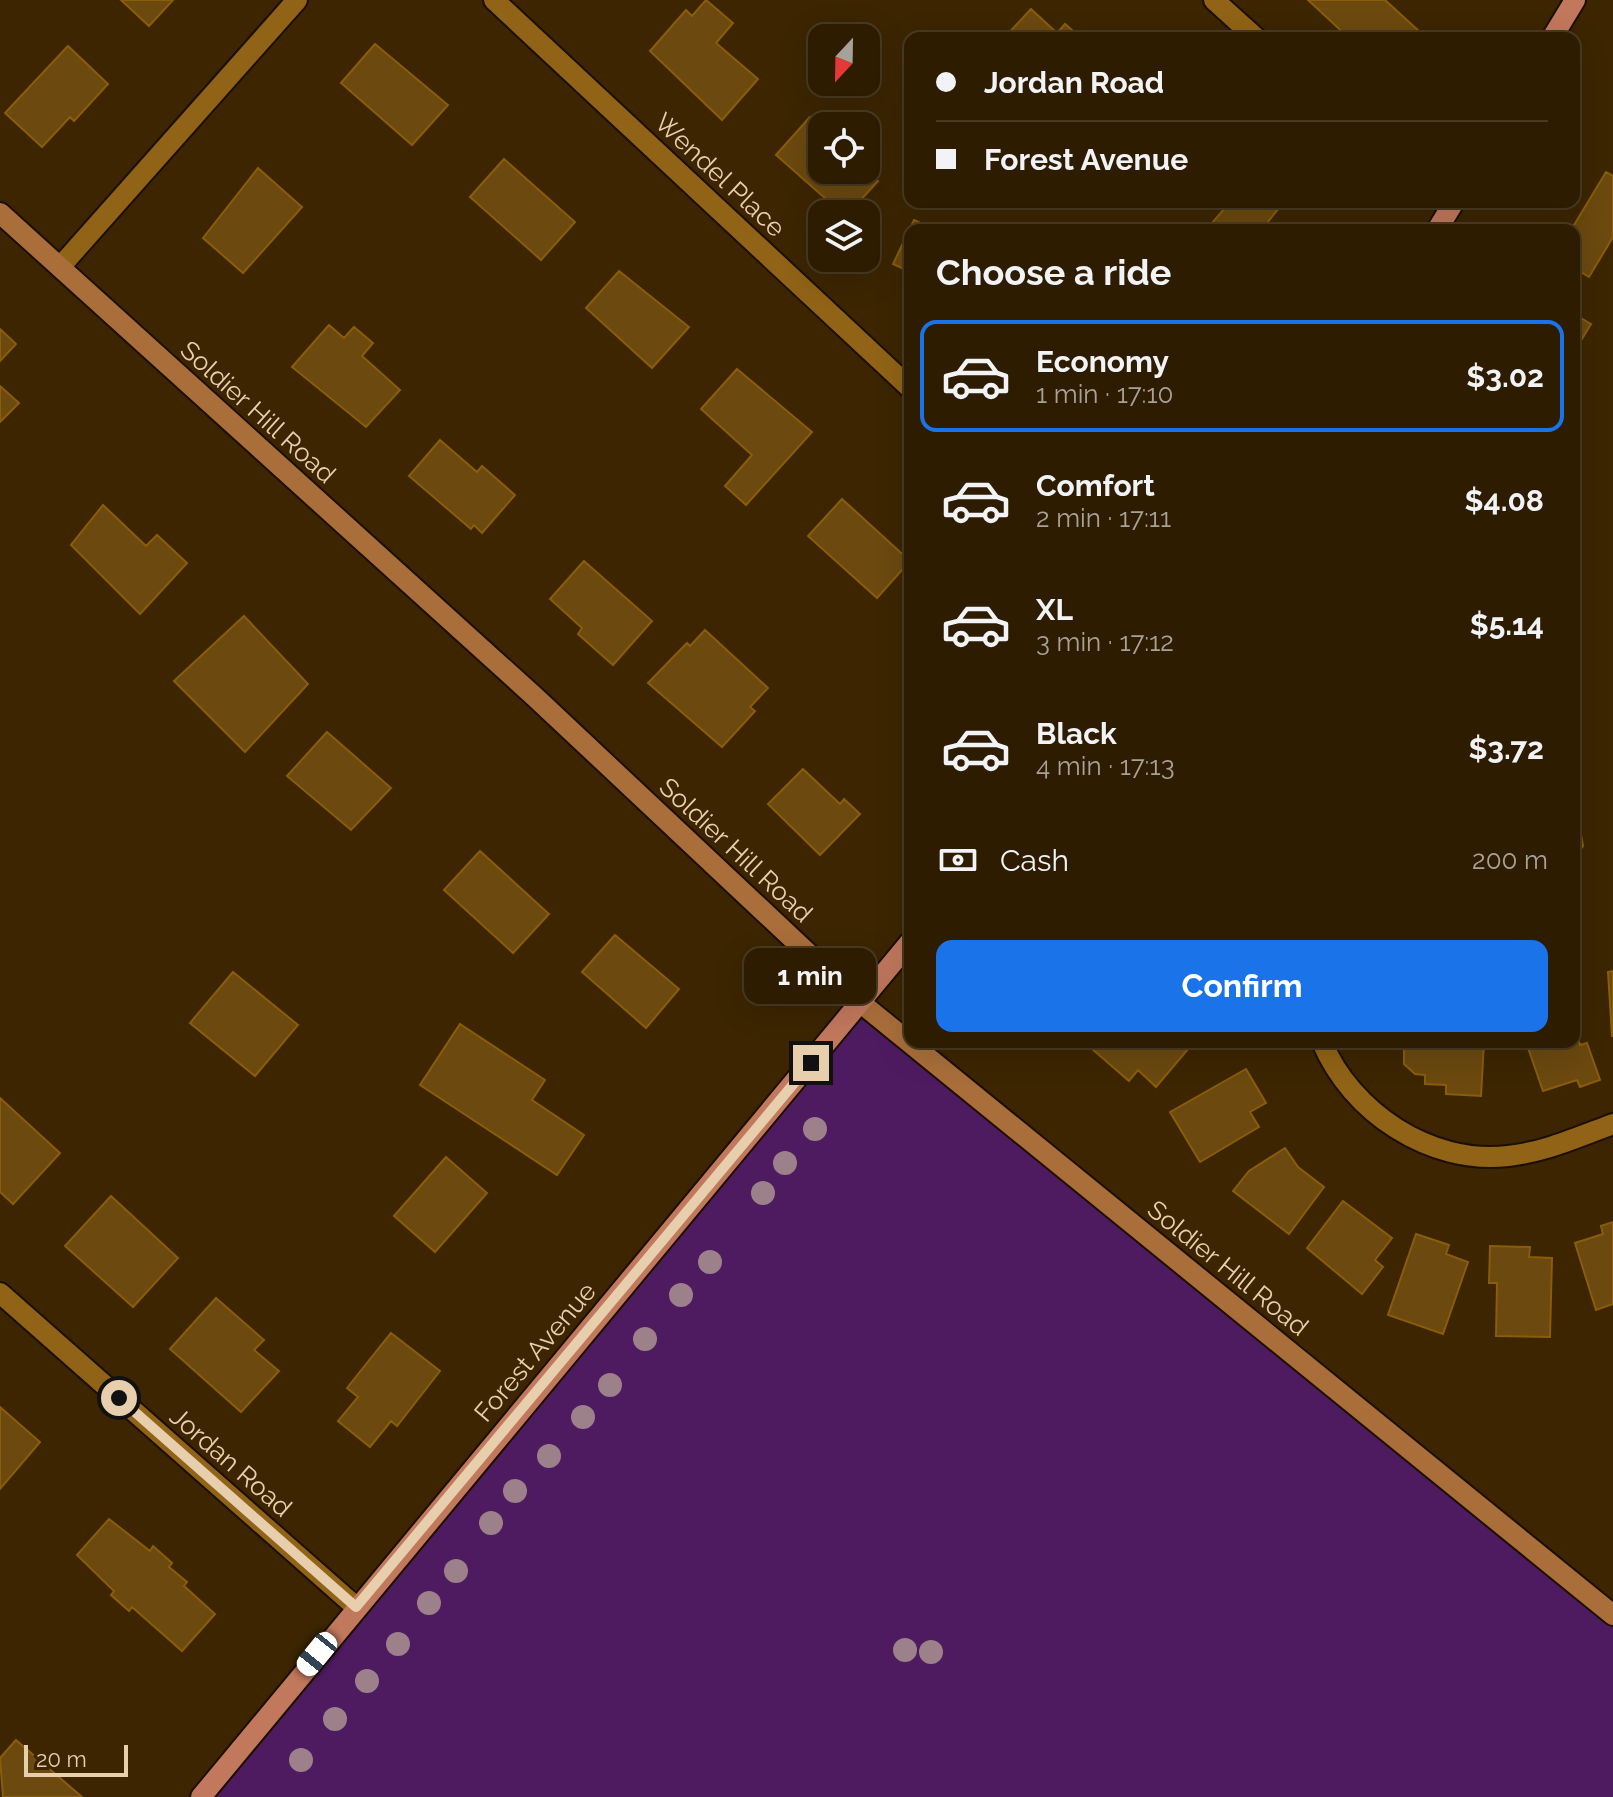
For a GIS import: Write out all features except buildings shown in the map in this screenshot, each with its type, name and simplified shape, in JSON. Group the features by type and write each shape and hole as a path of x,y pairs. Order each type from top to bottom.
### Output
{"main road":[{"path":"1556,32 1575,0"},
{"name":"Forest Avenue","path":"201,1797 904,949"}],"street":[{"path":"60,267 297,0"},
{"name":"Wendel Place","path":"494,0 904,382"},
{"path":"1214,0 1249,32"},
{"name":"Soldier Hill Road","path":"0,213 523,687 861,1003 904,1038"},
{"name":"Soldier Hill Road","path":"916,1048 1613,1615"},
{"path":"1325,1048 1341,1077 1366,1107 1398,1130 1431,1146 1465,1155 1504,1157 1543,1151 1613,1124"},
{"name":"Jordan Road","path":"0,1293 356,1607"}],"shaded area":[{"path":"861,1003 904,1038 904,1048 916,1048 1613,1615 1613,1797 201,1797"}],"route":[{"path":"119,1398 356,1607 811,1063"}]}
